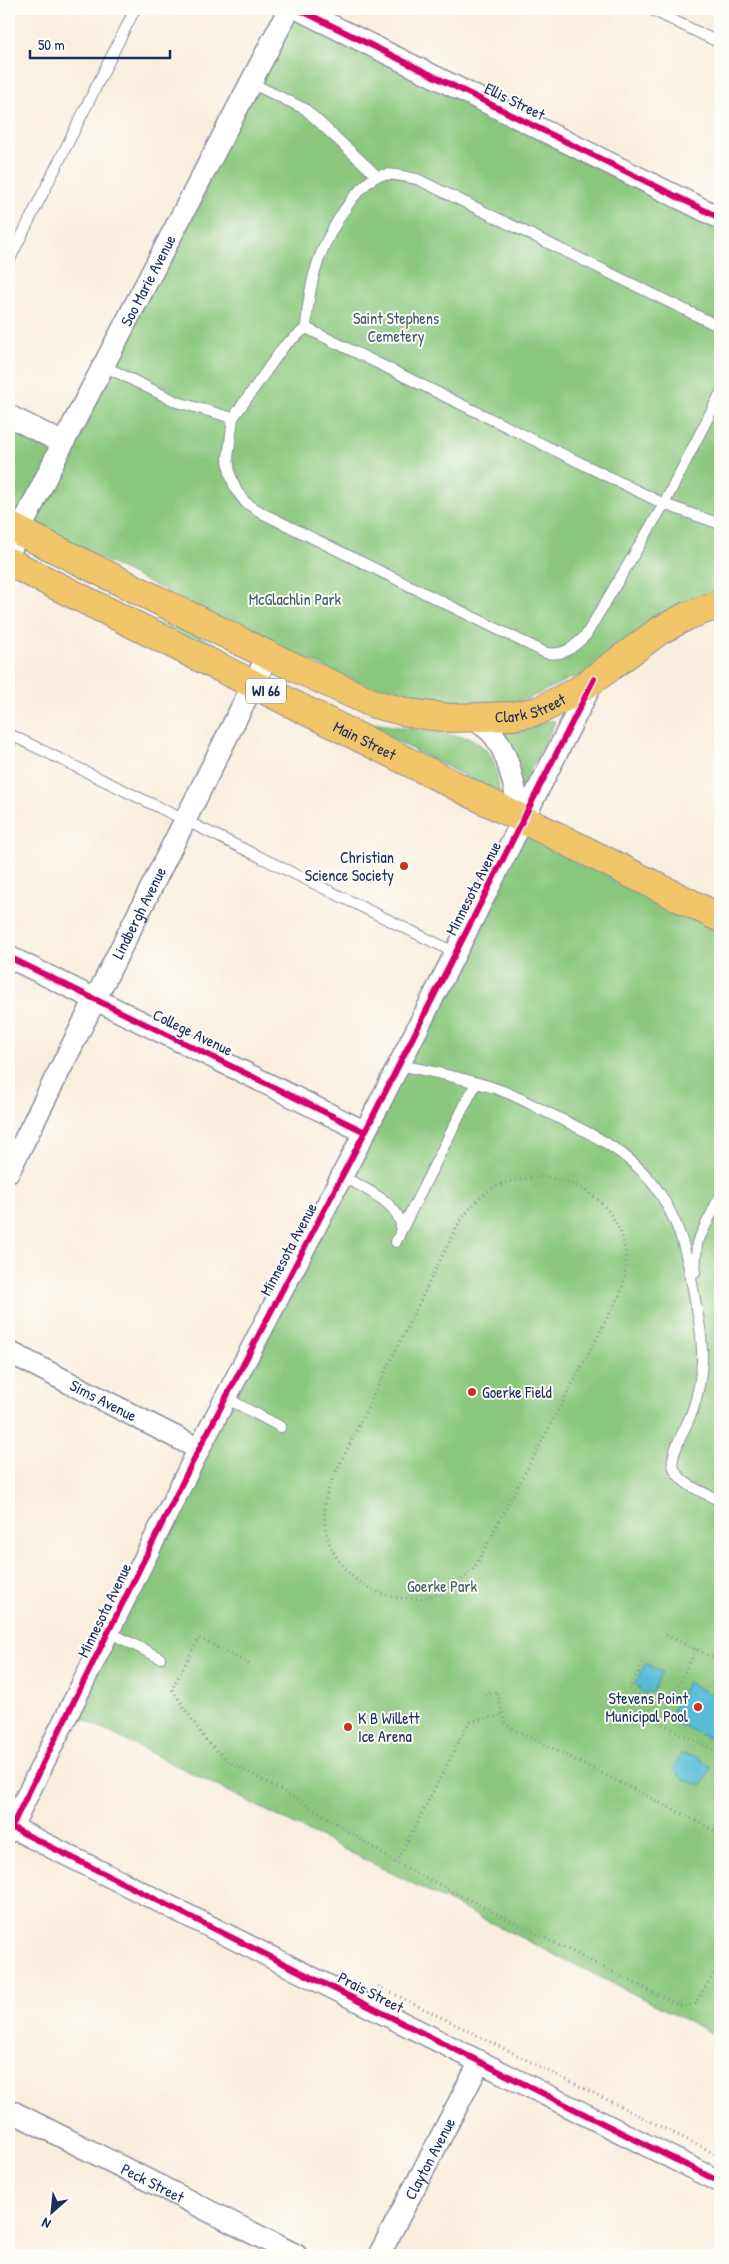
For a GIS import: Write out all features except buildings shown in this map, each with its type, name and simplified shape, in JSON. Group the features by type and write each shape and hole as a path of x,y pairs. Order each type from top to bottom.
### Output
{"main road":[{"name":"WI 66","path":"12,537 268,655"},
{"name":"Main Street","path":"9,562 720,918"},
{"name":"Clark Street","path":"268,655 374,704 415,714 472,718 513,716 538,711 561,700 594,679 659,631 687,616 720,604"}],"street":[{"name":"Soo Marie Avenue","path":"12,537 104,366 289,9"},
{"name":"Ellis Street","path":"298,9 720,218"},
{"path":"9,416 63,443"},
{"name":"Lindbergh Avenue","path":"9,1171 268,655"},
{"name":"Minnesota Avenue","path":"10,1828 199,1450 365,1132 594,679"},
{"path":"472,718 490,732 499,745 507,763 523,821"},
{"name":"College Avenue","path":"9,958 365,1132"},
{"name":"Sims Avenue","path":"9,1352 199,1450"},
{"name":"Prais Street","path":"10,1828 720,2182"},
{"name":"Clayton Avenue","path":"379,2255 480,2062"},
{"name":"Peck Street","path":"9,2110 296,2255"}],"lane":[{"path":"9,261 135,9"},
{"path":"650,9 720,43"},
{"path":"251,83 305,110 377,176"},
{"path":"720,330 707,320 416,179 394,175 377,176 358,192 337,220 326,241 314,271 308,297 306,328 284,346 233,418 228,458 230,474 236,490 246,503 264,514 546,653 555,655 575,646 586,635 664,504 720,394"},
{"path":"306,328 664,504 720,524"},
{"path":"104,366 176,402 233,418"},
{"path":"9,734 456,953"},
{"path":"399,1065 495,1088 577,1128 622,1154 640,1169 663,1199 685,1246 702,1339 700,1384 694,1408 674,1455 673,1464 676,1472 682,1479 720,1501"},
{"path":"396,1242 476,1083"},
{"path":"341,1176 385,1200 399,1220 401,1231"},
{"path":"694,1295 697,1243 720,1196"},
{"path":"226,1398 281,1427"},
{"path":"109,1632 160,1658"}],"path":[{"path":"548,1177 569,1182 587,1192 601,1203 612,1217 621,1234 625,1249 625,1280 469,1574 440,1593 411,1598 399,1598 381,1594 352,1577 343,1568 330,1544 325,1528 325,1497 452,1235 470,1206 480,1195 524,1178 548,1177"},
{"path":"666,1634 720,1661"},
{"path":"249,1664 199,1638 172,1689 207,1742 222,1757 310,1806 396,1863 676,2004 686,2006 695,2004 720,1964"},
{"path":"660,1723 696,1649"},
{"path":"643,1663 629,1689 642,1696 660,1723 720,1753"},
{"path":"485,1695 497,1691 506,1725 720,1832"},
{"path":"396,1863 469,1722 502,1715"},
{"path":"375,1985 720,2156"}],"green space":[{"name":"Saint Stephens Cemetery","path":"289,9 720,223 720,597 578,677 571,678 528,699 490,706 427,705 382,693 273,644 53,535 46,528 9,508 9,427 37,441 41,446 68,433"},
{"path":"152,621 188,632 212,642 232,656 239,666"},
{"path":"351,718 470,738 485,749 493,760 499,792 496,792"},
{"path":"552,720 555,722 521,790 504,735 508,731 522,731"},
{"name":"Goerke Park","path":"523,821 720,918 720,2037 69,1712"}],"water":[{"path":"645,1663 662,1672 652,1693 647,1691 645,1694 638,1690 640,1687 635,1684"},
{"name":"Stevens Point Municipal Pool","path":"720,1681 720,1744 669,1719 687,1682 713,1695"},
{"path":"681,1754 697,1757 710,1766 703,1784 686,1780 676,1772 674,1768"}],"cycle path":[{"path":"298,9 720,218"},
{"path":"9,1832 199,1449 365,1132 594,679"},
{"path":"9,957 365,1132"},
{"path":"9,1826 720,2182"}],"place":[{"name":"Christian Science Society","path":"404,866"},
{"name":"Goerke Field","path":"472,1392"},
{"name":"Stevens Point Municipal Pool","path":"698,1707"},
{"name":"K B Willett Ice Arena","path":"348,1727"}],"park label":[{"name":"McGlachlin Park","path":"295,599"}]}
